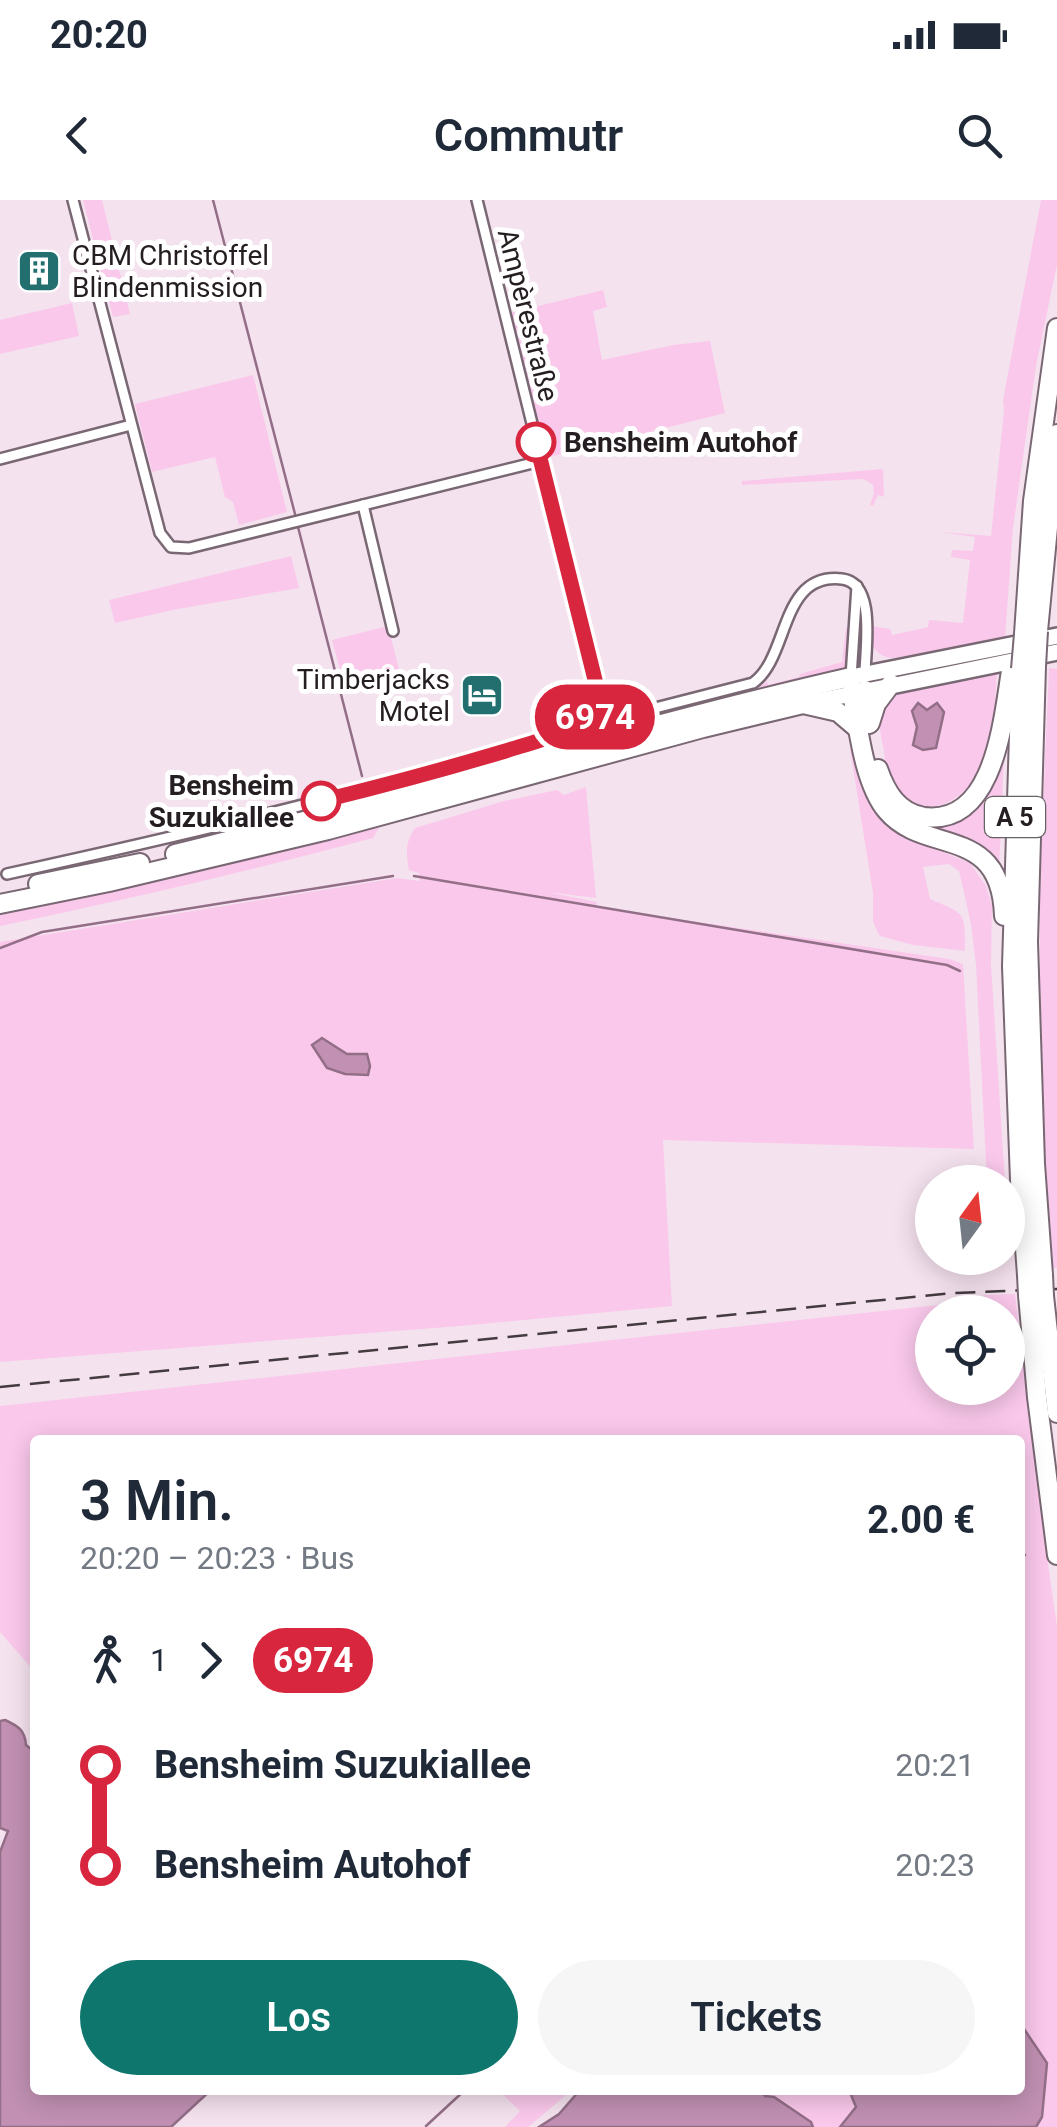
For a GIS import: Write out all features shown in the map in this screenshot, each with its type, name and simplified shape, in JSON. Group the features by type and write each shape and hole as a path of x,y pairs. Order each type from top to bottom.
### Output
{"highway":[{"path":"1034,634 1018,615 1026,599 1033,501 1057,328"},
{"path":"0,904 312,834 803,704 838,712 864,729 882,778 899,806 924,816 952,814 975,796 984,783 1034,634 1057,434"},
{"path":"1042,575 1052,558 1057,536"},
{"name":"A 5","path":"1023,669 1012,966 1020,1180 1035,1275"},
{"name":"A 5","path":"1023,669 1037,1397 1057,1555"},
{"path":"3,883 144,862 316,820 757,699 858,684 876,795 887,811 907,827 968,848 990,868 1004,904 1005,940 1012,966"},
{"path":"864,729 890,684"},
{"name":"A 5","path":"1036,1296 1057,1412"}],"main road":[{"path":"803,704 858,684 1034,634"},
{"path":"858,684 890,684 1057,652"}],"street":[{"path":"73,200 160,533 171,547 189,548 541,462"},
{"name":"Ampèrestraße","path":"477,200 603,712"},
{"path":"0,459 131,425"},
{"path":"363,505 393,632"},
{"path":"3,883 441,770 563,733 603,712 620,717 753,684 769,662 800,595 819,581 838,578 857,586 858,684"}],"shaded area":[{"path":"83,200 102,200 130,314 113,317"},
{"path":"1041,200 1057,200 1057,264 1036,366 1013,528 1005,638 886,657 870,642 871,626 890,629 892,635 928,627 929,620 963,623 970,560 951,557 952,550 973,551 975,537 940,532 991,536 1003,400"},
{"path":"603,290 607,307 593,311 602,360 710,341 725,413 545,458 510,313"},
{"path":"72,303 79,336 0,354 0,320"},
{"path":"253,375 287,512 239,525 233,502 225,497 215,457 152,472 135,404"},
{"path":"883,469 884,497 878,495 873,506 873,485 864,479 742,485 742,481"},
{"path":"291,556 299,588 115,623 109,600"},
{"path":"388,626 400,673 345,688 332,640"},
{"path":"846,627 849,661 843,673 615,731 616,723 799,677 842,662"},
{"path":"1049,668 1057,669 1057,1268 1050,1268 1042,1131 1040,983 1040,877"},
{"path":"997,672 989,743 974,780 951,801 924,807 911,803 889,777 881,737 883,710 899,691"},
{"path":"918,703 927,710 937,703 944,712 936,748 923,750 913,745 917,727 912,711"},
{"path":"1005,733 999,870 966,837 912,819 957,818"},
{"path":"850,749 857,752 872,802 883,820 918,842 970,863 986,886 992,906 991,965 1004,1165 986,1165 976,965 959,871 949,864 923,867 930,899 961,916 965,951 913,945 880,936 873,922 873,893"},
{"path":"586,787 596,898 547,892 597,902 596,907 963,964 974,1149 663,1140 672,1306 0,1362 0,942 397,878 420,881 419,873 409,870 407,858 415,828 504,801 557,790 564,795"},
{"path":"380,826 373,838 187,885 0,926 0,912 213,867"},
{"path":"322,1038 347,1054 367,1054 368,1075 327,1068 312,1045"},
{"path":"915,1307 915,1405 1025,1405 1025,1378 1057,1627 1057,2127 1036,2127 1042,2117 1032,2040 1025,2030 1025,1435 30,1435 30,1666 0,1632 0,1406"},
{"path":"0,1721 20,1729 30,1748 30,2095 206,2095 171,2127 0,2127 0,1852 8,1831 0,1828"},
{"path":"1025,2030 1047,2063 1042,2117 1036,2127 840,2127 856,2107 851,2095 1025,2095"},
{"path":"503,2095 566,2095 528,2127 505,2127 520,2111"},
{"path":"576,2095 764,2095 774,2097 813,2127 539,2127 559,2114"},
{"path":"851,2095 856,2107 840,2127 813,2127 774,2097 765,2096"}],"waterway":[{"path":"213,200 226,250"},
{"path":"229,260 295,514"},
{"path":"298,527 362,776"},
{"path":"0,948 42,932 393,876"},
{"path":"414,876 947,965 960,971"},
{"path":"426,2126 460,2095"}],"railway":[{"path":"0,1387 953,1293 1057,1289"}],"bus line":[{"name":"6974","path":"321,801 563,733 603,712 536,442"}],"place":[{"name":"CBM Christoffel Blindenmission","path":"39,271"},
{"name":"Bensheim Autohof","path":"536,442"},
{"name":"Timberjacks Motel","path":"482,695"},
{"name":"Bensheim Suzukiallee","path":"321,801"}]}
